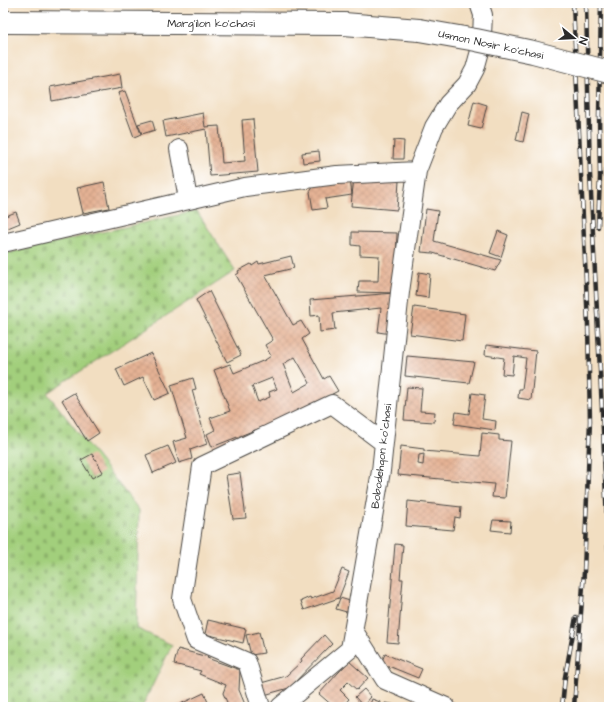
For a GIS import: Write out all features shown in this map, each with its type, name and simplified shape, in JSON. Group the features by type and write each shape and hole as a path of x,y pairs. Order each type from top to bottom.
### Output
{"main road":[{"name":"Marg'ilon ko'chasi","path":"3,22 330,24 419,30"},
{"name":"Usmon Nosir ko‘chasi","path":"419,30 534,52 609,72"}],"street":[{"name":"Bobodehqon koʼchasi","path":"280,707 350,649 381,471 400,292 417,171 434,127 448,104 467,84 475,68 480,51 482,34 483,15 480,3"},
{"path":"179,149 188,199"},
{"path":"3,243 245,187 337,175 417,171"},
{"path":"261,707 247,662 196,640 182,599 202,466 332,404 384,444"},
{"path":"354,631 385,680 446,707"}],"green space":[{"path":"197,211 235,271 47,393 139,510 136,628 172,645 142,707 3,707 3,254"}],"building":[{"path":"120,74 122,88 52,101 50,87"},
{"path":"125,91 141,134 134,137 118,93"},
{"path":"474,101 487,105 481,129 468,126"},
{"path":"522,112 529,114 523,142 516,140"},
{"path":"203,113 205,127 219,126 222,163 245,161 242,120 253,119 258,172 210,176 206,129 166,137 163,121"},
{"path":"152,120 155,130 142,134 138,124"},
{"path":"394,140 404,141 403,159 393,159"},
{"path":"319,151 320,161 303,163 302,153"},
{"path":"354,177 399,181 397,210 351,206"},
{"path":"350,179 352,195 325,199 327,208 313,210 310,192 315,184"},
{"path":"104,182 109,208 83,213 77,188"},
{"path":"426,209 438,211 434,241 501,260 495,271 433,253 421,252"},
{"path":"16,212 20,223 3,230 3,217"},
{"path":"498,231 508,235 501,257 490,253"},
{"path":"352,232 397,233 395,293 391,334 378,332 381,308 333,313 335,330 320,332 319,315 311,316 310,300 394,293 358,292 359,281 378,281 379,256 360,255 360,246 352,245"},
{"path":"291,256 294,268 265,275 293,325 301,321 309,334 302,339 324,379 329,376 338,391 288,417 212,447 207,434 215,430 210,418 230,411 214,370 230,364 234,373 271,356 265,345 273,340 236,275 239,273 238,271 251,264 252,266 258,262 259,264","holes":["295,357 310,383 294,392 283,364","272,378 277,389 269,392 270,397 258,402 252,386"]},
{"path":"419,272 430,274 428,298 416,296"},
{"path":"209,291 241,355 227,362 196,300"},
{"path":"414,307 465,314 462,341 410,334"},
{"path":"486,345 536,351 531,400 518,398 519,389 522,389 526,358 514,356 512,375 502,374 504,358 485,355"},
{"path":"151,353 170,393 154,400 143,377 124,386 116,369"},
{"path":"407,356 474,362 469,383 405,376"},
{"path":"193,378 196,389 192,390 207,444 190,450 192,459 179,463 173,442 187,438 171,385"},
{"path":"407,387 422,388 420,411 435,412 434,422 404,420"},
{"path":"74,393 99,433 87,441 62,400"},
{"path":"472,393 485,395 482,419 496,421 495,430 454,424 456,412 469,414"},
{"path":"482,433 499,435 499,440 511,441 505,498 492,497 494,484 398,475 401,446 424,449 424,451 480,456","holes":["424,454 423,465 418,464 419,455"]},
{"path":"168,446 176,463 153,473 146,455"},
{"path":"92,454 103,472 92,478 81,460"},
{"path":"240,473 246,518 233,519 226,475"},
{"path":"408,501 461,507 460,518 455,517 453,530 406,526"},
{"path":"493,520 511,521 510,532 491,530"},
{"path":"395,544 403,545 400,579 403,579 398,643 387,642"},
{"path":"342,569 349,572 339,598 304,610 301,601 333,591"},
{"path":"340,598 353,602 350,613 336,609"},
{"path":"208,620 246,629 243,643 205,634"},
{"path":"259,632 264,653 251,655 246,635"},
{"path":"324,635 332,644 289,688 264,695 261,683 286,676 302,661 301,659"},
{"path":"178,649 208,657 207,658 240,670 239,690 246,707 229,707 223,693 226,685 199,674 201,671 174,664"},
{"path":"385,654 422,669 418,678 381,663"},
{"path":"349,661 368,678 357,690 348,682 340,690 349,699 342,707 334,707 319,694"},
{"path":"364,689 371,697 363,706 355,697"},
{"path":"204,693 210,707 174,707"},
{"path":"372,699 380,702 379,707 369,707"},
{"path":"385,703 403,706 403,707 384,707"}],"railway":[{"path":"573,3 588,325 590,421 584,572 574,707"},
{"path":"586,3 590,174 609,569"},
{"path":"598,227 600,177 599,116 601,3"},
{"path":"562,707 565,677 576,617"}]}
